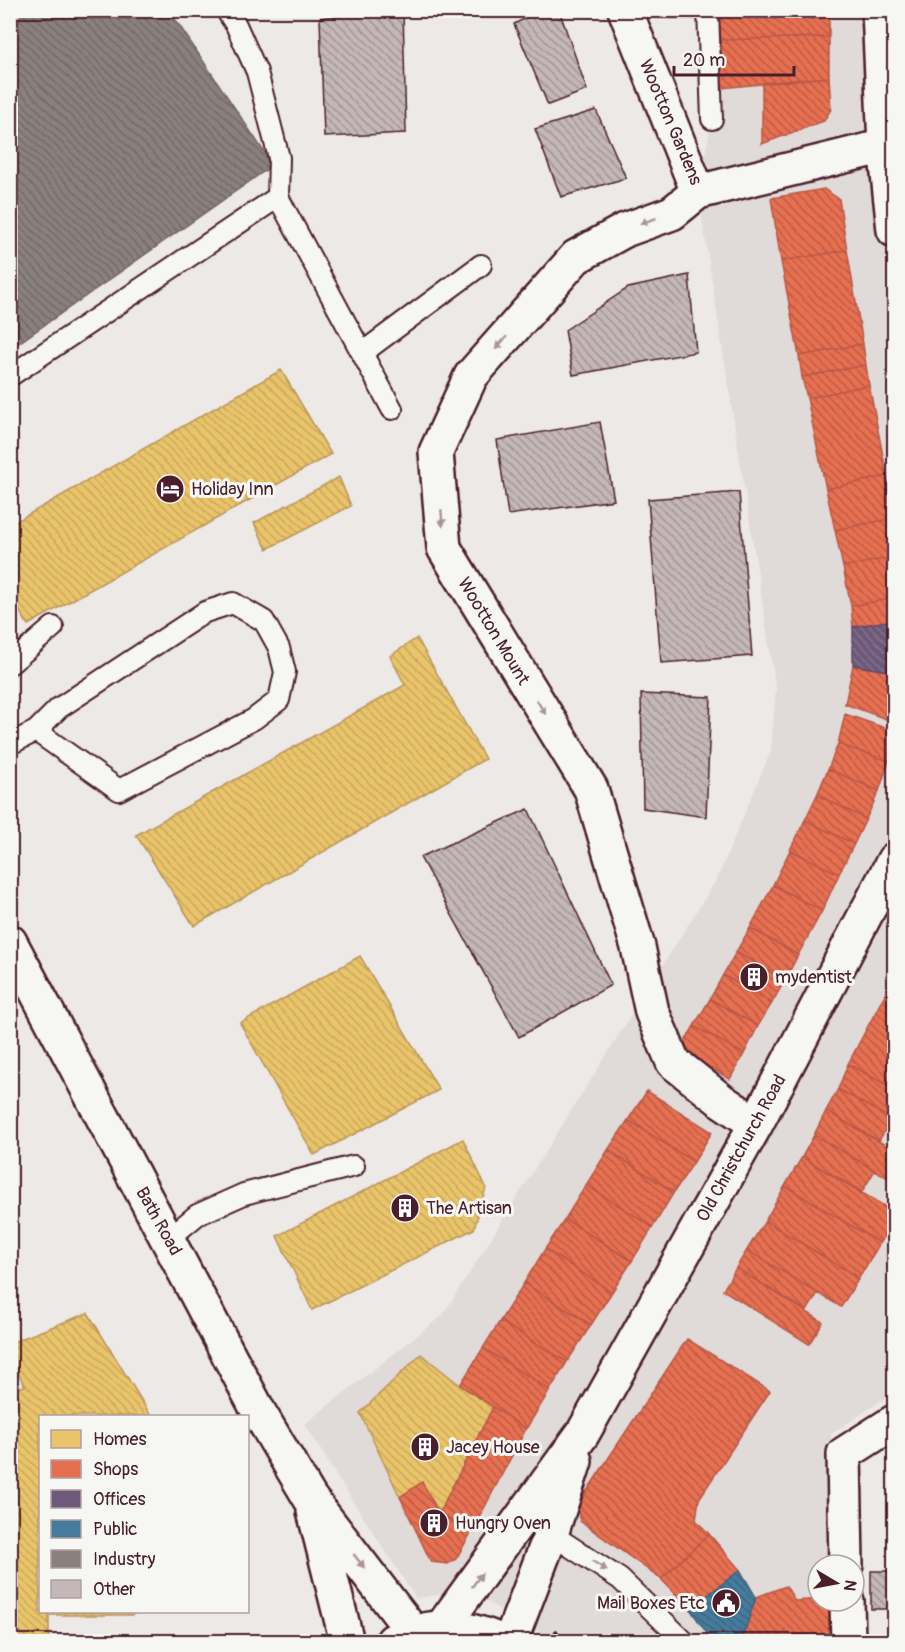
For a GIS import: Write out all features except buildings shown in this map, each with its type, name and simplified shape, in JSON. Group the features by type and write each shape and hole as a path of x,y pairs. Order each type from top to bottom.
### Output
{"street":[{"name":"Wootton Gardens","path":"625,10 698,192 885,146"},
{"path":"879,10 885,146 894,230"},
{"name":"Wootton Mount","path":"698,192 672,213 624,230 576,257 471,376 436,452 444,548 591,789 638,947 652,1012 673,1062 722,1101 756,1124"},
{"name":"Old Christchurch Road","path":"416,1634 584,1433 756,1124 894,860"},
{"name":"Bath Road","path":"10,942 260,1414 310,1498 416,1634"},
{"path":"846,1553 844,1454 894,1422"},
{"name":"Old Christchurch Road","path":"510,1641 551,1534 584,1433"},
{"name":"Bath Road","path":"310,1498 347,1641"},
{"path":"847,1613 848,1641"},
{"path":"416,1634 477,1631 503,1641"}],"lane":[{"path":"226,10 236,25 257,72 279,158 278,197 392,410"},
{"path":"708,10 712,119"},
{"path":"10,376 278,197"},
{"path":"362,353 481,265"},
{"path":"10,744 36,731 59,708 205,612 233,603 264,621 279,648 285,672 279,700 255,719 119,790 36,731"},
{"path":"10,664 53,627"},
{"path":"168,1239 197,1215 244,1194 354,1166"},
{"path":"551,1534 620,1579 685,1641"}],"shaded area":[{"path":"708,11 894,11 894,1392 831,1434 836,1553 806,1553 806,1613 825,1613 841,1641 554,1641 479,1597 445,1594 416,1598 305,1424 443,1315 717,879 771,751 776,689 698,192 712,119"}],"place":[{"name":"Holiday Inn","path":"170,489"},
{"name":"mydentist","path":"754,977"},
{"name":"The Artisan","path":"405,1208"},
{"name":"Jacey House","path":"425,1447"},
{"name":"Hungry Oven","path":"434,1523"},
{"name":"Mail Boxes Etc","path":"726,1603"}]}
